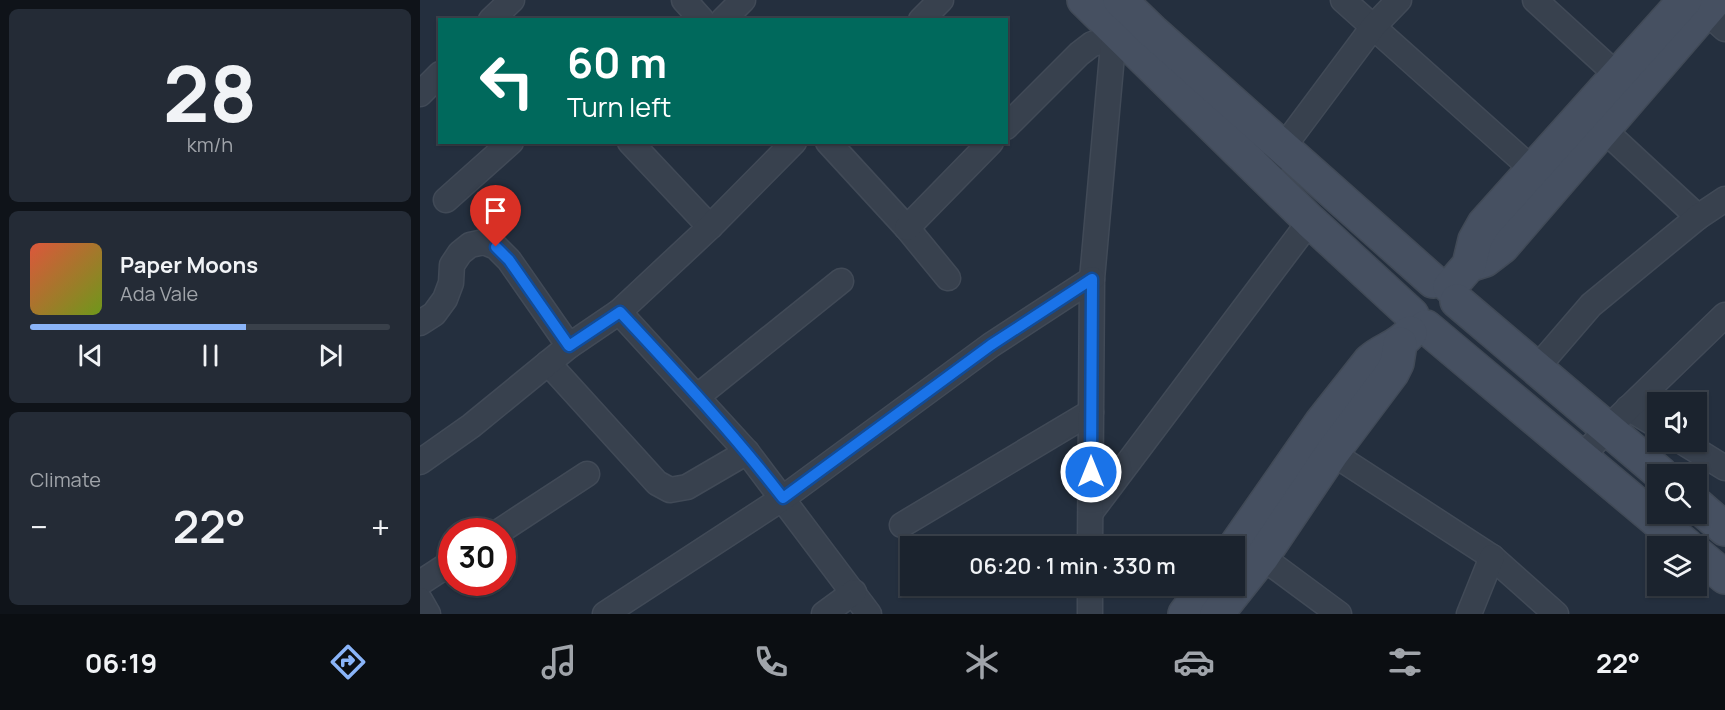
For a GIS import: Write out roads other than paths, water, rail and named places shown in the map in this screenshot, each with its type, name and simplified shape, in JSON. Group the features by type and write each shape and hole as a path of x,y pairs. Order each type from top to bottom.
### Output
{"street":[{"path":"684,0 700,18"},
{"path":"725,18 743,0"},
{"path":"923,18 941,0"},
{"path":"1084,0 1130,38 1284,146 1452,284 1535,370 1618,418 1647,424"},
{"path":"1090,536 1092,279 1130,38 1120,0"},
{"path":"1343,0 1533,169"},
{"path":"1263,175 1373,27 1399,0"},
{"path":"1535,0 1617,75"},
{"path":"1452,284 1478,231 1617,75 1708,10"},
{"path":"1248,552 1332,453 1392,373 1414,327 1410,307 1413,292 1425,282 1452,284 1502,248 1708,10"},
{"path":"1008,125 1079,54 1092,44 1130,38"},
{"path":"1130,38 1263,175 1371,279 1414,327 1676,536"},
{"path":"420,94 438,76"},
{"path":"1603,129 1698,217"},
{"path":"446,200 509,144"},
{"path":"632,144 710,227"},
{"path":"420,462 471,426 569,346 620,312 710,227 792,144"},
{"path":"830,144 907,228 948,278"},
{"path":"907,228 989,144"},
{"path":"1535,370 1591,305 1698,217 1725,199"},
{"path":"1090,512 1310,221"},
{"path":"420,322 434,314 446,299 451,283 452,265 460,253 470,245 484,242 496,247 509,260 569,346"},
{"path":"605,614 783,498 991,345 1092,279"},
{"path":"698,396 841,281"},
{"path":"620,312 747,452 869,614"},
{"path":"1581,458 1618,418 1725,315"},
{"path":"1217,614 1248,552 1321,423 1370,361 1414,327"},
{"path":"548,363 657,483 670,490 687,487 747,452"},
{"path":"902,525 1091,411"},
{"path":"1618,418 1653,464"},
{"path":"1699,452 1725,468"},
{"path":"1332,453 1492,558 1556,614"},
{"path":"516,521 587,474"},
{"path":"1248,552 1339,614"},
{"path":"1469,614 1492,558"},
{"path":"1707,563 1725,577"},
{"path":"420,582 438,571"},
{"path":"824,614 854,592"},
{"path":"1090,596 1090,614"},
{"path":"1185,614 1199,596"},
{"path":"420,600 428,614"}]}
